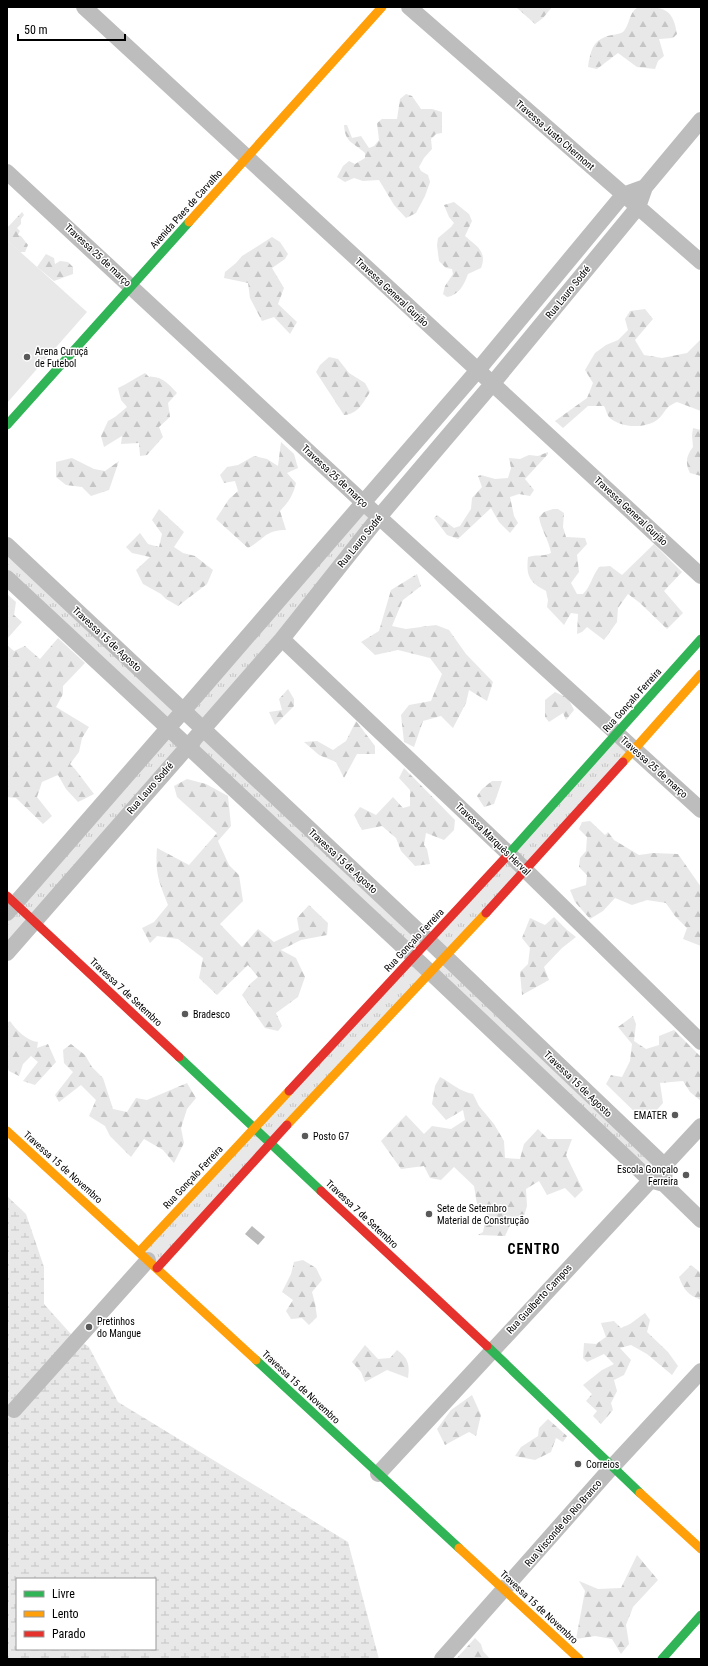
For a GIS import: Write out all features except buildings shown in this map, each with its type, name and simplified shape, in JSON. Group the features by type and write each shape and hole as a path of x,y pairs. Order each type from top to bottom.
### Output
{"street":[{"name":"Travessa General Gurjão","path":"84,7 701,576"},
{"name":"Avenida Paes de Carvalho","path":"7,425 382,7"},
{"name":"Travessa Justo Chermont","path":"409,7 701,262"},
{"name":"Rua Lauro Sodré","path":"7,953 187,745 203,729 282,639 379,517 493,383 638,207 645,187 701,120"},
{"name":"Travessa 25 de março","path":"7,172 363,503 701,810"},
{"path":"623,195 645,187"},
{"name":"Rua Lauro Sodré","path":"10,904 167,728 184,711 478,370 623,195"},
{"name":"Travessa 15 de Agosto","path":"7,545 446,957 665,1166"},
{"name":"Travessa 15 de Agosto","path":"7,578 430,973 657,1182 701,1220"},
{"name":"Travessa Marquês Herval","path":"282,639 509,854 701,1042"},
{"name":"Rua Gonçalo Ferreira","path":"148,1260 253,1128 509,854 701,639"},
{"path":"14,1410 148,1260 270,1144 446,957 526,871 701,674"},
{"name":"Travessa 7 de Setembro","path":"10,904 35,921 270,1144 491,1350 612,1467 701,1549"},
{"path":"657,1182 665,1166 701,1126"},
{"name":"Travessa 15 de Novembro","path":"7,1132 148,1260 580,1659"},
{"name":"Rua Gualberto Campos","path":"378,1474 491,1350 657,1182"},
{"name":"Rua Visconde do Rio Branco","path":"442,1659 612,1467 701,1371"},
{"path":"662,1659 701,1615"}],"green space":[{"path":"516,7 552,7 543,18 535,24"},
{"path":"639,7 654,7 665,10 673,18 675,25 677,34 673,38 659,39 664,56 658,61 655,69 637,67 618,53 597,69 588,67 590,55 597,42 606,37 623,32 633,11"},
{"path":"406,94 412,96 421,109 432,109 442,112 442,133 436,134 431,139 432,149 424,158 419,167 421,171 428,175 430,182 425,196 416,213 406,218 394,205 379,180 363,181 354,178 345,182 337,177 343,166 349,161 355,164 365,158 365,153 348,139 344,125 347,125 352,138 361,136 369,148 374,146 379,140 377,123 382,119 397,119 400,99"},
{"path":"454,202 469,214 472,221 465,236 482,253 483,262 481,268 468,274 463,286 458,292 447,297 443,294 445,286 453,274 452,269 446,268 439,261 437,245 438,238 454,223 449,217 444,205"},
{"path":"22,212 24,215 21,219 21,224 17,228 20,231 18,235 21,236 28,245 25,252 20,252 7,240 7,228"},
{"path":"272,237 280,242 288,254 285,259 272,268 284,288 278,304 297,322 290,334 274,317 262,321 250,298 248,283 224,278 225,272 242,256"},
{"name":"Arena Curuçá de Futebol","path":"7,240 87,312 7,403"},
{"path":"46,254 54,258 55,264 60,261 68,262 73,267 73,274 54,281 37,267"},
{"path":"645,309 653,319 635,340 644,355 662,358 687,353 701,339 701,411 677,402 669,406 657,420 652,423 632,426 614,421 608,416 604,406 588,406 563,428 555,421 587,398 593,383 585,370 595,353 606,345 618,340 628,330 625,319 630,311"},
{"path":"329,357 338,359 349,373 365,383 370,392 360,407 353,413 344,415 316,372 320,365"},
{"path":"145,373 149,377 165,381 177,393 168,403 170,417 159,427 163,437 147,455 140,456 139,443 121,444 122,436 104,447 101,436 108,421 127,407 121,400 118,388"},
{"path":"693,428 701,430 701,476 690,473 687,466 689,453 693,447"},
{"path":"281,442 294,454 298,468 287,473 296,483 294,491 286,505 280,511 286,530 279,530 269,533 248,548 216,519 229,499 238,491 235,481 224,483 220,475 227,467 238,465 254,456 267,459 278,466"},
{"path":"548,452 548,454 525,479 534,490 530,496 519,494 510,497 514,516 518,523 510,533 499,522 491,508 458,539 447,535 434,518 437,515 454,528 460,526 471,509 472,498 482,487 478,476 481,475 495,479 508,478 511,468 509,458 520,459 529,455 538,456"},
{"path":"72,458 94,469 105,471 119,461 109,490 91,496 82,487 66,485 56,477 56,462"},
{"path":"363,503 379,517 203,729 183,711"},
{"path":"159,509 184,532 174,547 183,553 195,556 213,570 207,584 178,606 143,584 136,570 150,557 132,553 126,547 140,533 148,544 159,547 162,534 152,520"},
{"path":"558,509 564,513 563,527 566,537 585,538 587,544 577,555 579,572 571,583 577,594 583,594 586,591 599,567 610,566 622,575 654,544 682,572 664,591 683,613 667,629 640,603 628,594 618,608 617,622 604,640 587,627 582,632 577,634 578,614 571,613 564,625 547,607 548,600 546,591 536,585 528,574 528,557 551,553 539,517 544,512"},
{"path":"7,545 183,711 168,728 187,745 7,953 7,913 167,728 7,578"},
{"path":"417,574 421,586 403,600 392,626 406,629 436,625 449,630 466,654 493,682 487,701 469,690 466,703 453,728 441,716 423,721 414,747 404,742 401,715 409,705 431,701 442,674 430,658 398,650 375,655 361,642 379,631 391,590"},
{"path":"7,594 16,602 14,615 22,622 7,639"},
{"path":"58,638 85,663 63,686 63,694 56,707 89,727 82,738 79,752 70,764 94,794 78,802 66,789 58,775 42,782 37,797 52,816 43,824 16,798 7,797 7,645 14,651 25,646 40,659"},
{"path":"288,689 294,699 294,706 275,725 269,712 282,710 279,699"},
{"path":"555,692 568,698 574,710 566,720 563,713 549,722 545,717 545,700"},
{"path":"356,721 375,746 375,754 357,754 344,778 336,762 319,755 304,742 317,741 333,750 346,741"},
{"path":"203,729 429,941 415,957 430,973 157,1268 139,1252 414,957 187,745"},
{"path":"616,734 634,748 446,957 665,1166 650,1180 430,973 445,957 429,941"},
{"path":"404,768 455,820 454,830 444,840 426,833 424,845 427,849 430,864 415,866 401,851 396,838 382,826 362,830 354,815 360,807 376,815 393,797 403,808 410,806 410,790 399,778"},
{"path":"187,779 206,784 228,796 231,826 218,841 229,865 239,875 243,901 220,924 242,947 258,929 274,942 299,930 297,918 309,905 328,923 327,935 301,940 281,950 296,958 305,977 298,997 276,1013 282,1026 278,1031 265,1028 242,995 250,984 258,977 248,965 217,995 199,978 203,958 178,939 157,936 150,943 142,928 154,922 168,905 158,878 157,848 189,865 217,833 177,797 174,786"},
{"path":"492,781 502,781 494,804 484,807 477,796 482,789"},
{"path":"590,821 605,835 608,832 614,840 639,855 653,853 678,854 701,887 701,946 683,939 687,928 675,916 666,903 647,900 632,905 615,898 603,911 590,919 575,902 570,890 586,885 587,875 579,867 580,858 586,851 587,837 579,829 582,822"},
{"path":"554,917 576,937 562,948 544,967 549,980 522,995 520,972 528,964 530,948 522,938 530,918 545,925"},
{"path":"633,1016 636,1024 634,1041 646,1049 659,1045 659,1036 674,1030 701,1057 701,1101 690,1092 683,1081 660,1083 663,1103 649,1119 642,1119 606,1084 611,1075 622,1077 630,1061 632,1044 618,1027"},
{"path":"10,1021 15,1028 30,1040 38,1042 37,1048 48,1044 56,1062 35,1085 23,1081 38,1062 31,1056 23,1064 19,1076 9,1071 7,1067 7,1023"},
{"path":"71,1044 85,1055 92,1067 103,1078 113,1109 127,1112 136,1098 147,1100 187,1083 196,1098 187,1109 181,1128 184,1143 174,1163 163,1150 144,1139 131,1157 110,1136 105,1126 89,1116 96,1100 81,1085 59,1102 55,1095 73,1072 64,1063 63,1050"},
{"path":"440,1077 460,1089 473,1094 479,1106 494,1124 504,1141 505,1158 520,1159 524,1144 538,1129 548,1139 572,1139 566,1155 583,1190 575,1198 565,1188 547,1195 539,1181 526,1189 527,1206 524,1216 514,1217 505,1236 478,1235 483,1232 488,1208 477,1204 474,1186 454,1167 441,1180 430,1178 424,1166 401,1169 381,1141 406,1115 424,1134 432,1126 451,1129 465,1120 463,1110 446,1120 432,1104 435,1086"},
{"path":"7,1196 26,1214 44,1267 44,1304 70,1333 89,1347 118,1402 348,1542 379,1659 7,1659"},
{"path":"303,1260 316,1268 322,1280 312,1292 317,1317 309,1325 302,1318 291,1319 286,1311 293,1300 282,1292 291,1274 294,1262"},
{"path":"691,1265 701,1273 701,1300 687,1292 679,1277"},
{"path":"645,1313 650,1320 647,1332 668,1352 678,1366 672,1375 647,1354 631,1345 620,1348 631,1360 624,1375 614,1380 617,1391 611,1403 613,1410 601,1424 593,1416 597,1411 586,1401 592,1394 583,1385 602,1370 614,1364 604,1354 587,1362 583,1358 584,1343 596,1344 606,1337 601,1323 614,1321 621,1328 630,1324"},
{"path":"365,1345 378,1359 390,1358 397,1350 406,1359 409,1369 408,1378 387,1370 365,1382 361,1372 352,1362"},
{"path":"472,1395 481,1415 476,1436 469,1432 445,1445 437,1429 451,1410"},
{"path":"548,1419 567,1436 563,1442 556,1438 551,1452 535,1460 515,1456 521,1447 538,1436 539,1428"},
{"path":"637,1555 658,1580 633,1607 626,1625 629,1644 621,1654 612,1639 595,1636 576,1639 585,1591 579,1581 598,1589 621,1588"},
{"path":"475,1638 481,1644 483,1651 490,1659 456,1659"}],"shaded area":[{"path":"252,1226 265,1237 258,1245 245,1234"}],"traffic: fast":[{"path":"7,425 189,222"},
{"path":"506,857 701,639"},
{"path":"179,1057 321,1191"},
{"path":"487,1346 640,1493"},
{"path":"256,1360 459,1548"},
{"path":"662,1659 701,1615"}],"traffic: slow":[{"path":"189,222 382,7"},
{"path":"623,762 701,674"},
{"path":"287,1125 486,913"},
{"path":"139,1252 289,1091"},
{"path":"7,1131 256,1360"},
{"path":"640,1493 701,1549"},
{"path":"459,1548 579,1659"}],"traffic: jam":[{"path":"486,913 623,762"},
{"path":"289,1091 506,857"},
{"path":"7,896 179,1057"},
{"path":"157,1268 287,1125"},
{"path":"321,1191 487,1346"}],"place":[{"name":"Arena Curuçá de Futebol","path":"27,357"},
{"name":"Bradesco","path":"185,1014"},
{"name":"EMATER","path":"675,1115"},
{"name":"Posto G7","path":"305,1136"},
{"name":"Escola Gonçalo Ferreira","path":"686,1175"},
{"name":"Sete de Setembro Material de Construção","path":"429,1214"},
{"name":"Pretinhos do Mangue","path":"89,1327"},
{"name":"Correios","path":"578,1464"}],"district":[{"name":"CENTRO","path":"534,1249"}]}
